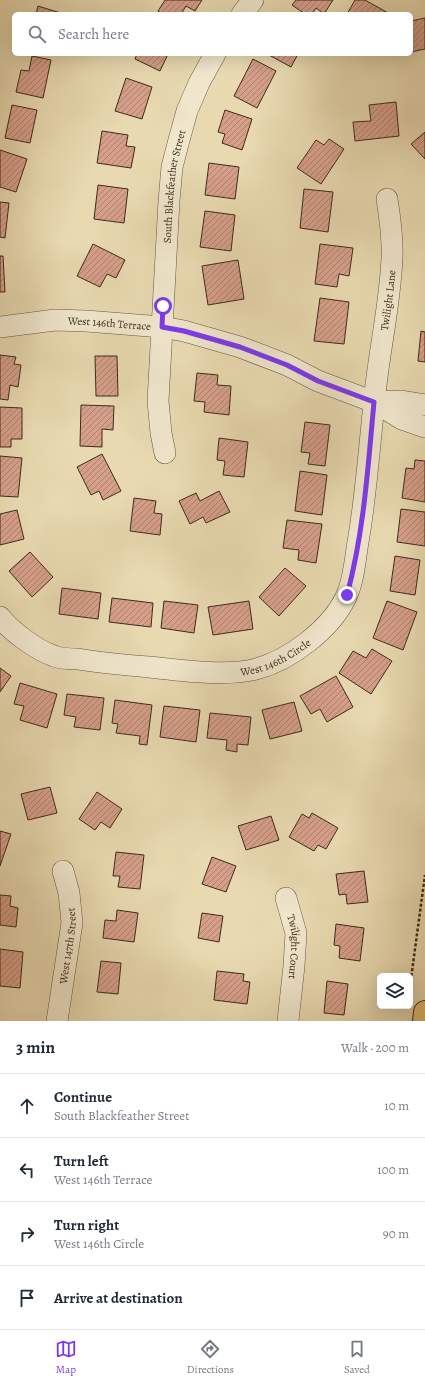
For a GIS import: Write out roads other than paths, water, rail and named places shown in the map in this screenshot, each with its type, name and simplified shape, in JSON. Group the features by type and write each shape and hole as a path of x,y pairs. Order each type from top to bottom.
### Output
{"main road":[{"path":"424,1021 425,1012"}],"street":[{"path":"244,12 253,0"},
{"name":"South Blackfeather Street","path":"165,453 161,433 158,401 172,167 187,111 199,83 214,56"},
{"name":"Twilight Lane","path":"374,402 392,257 391,229 387,199"},
{"name":"West 146th Terrace","path":"0,327 55,320 162,327 184,331 240,347 287,365 318,381 374,402 402,419 425,426"},
{"name":"West 146th Terrace","path":"374,402 401,401 425,405"},
{"name":"West 146th Circle","path":"0,616 6,625 35,646 54,656 155,668 223,673 254,670 280,660 299,648 324,628 338,612 347,595 354,568 360,531 368,472 374,402"},
{"name":"West 147th Street","path":"57,1021 72,923 69,893 63,871"},
{"name":"Twilight Court","path":"286,898 296,934 288,1021"}]}
